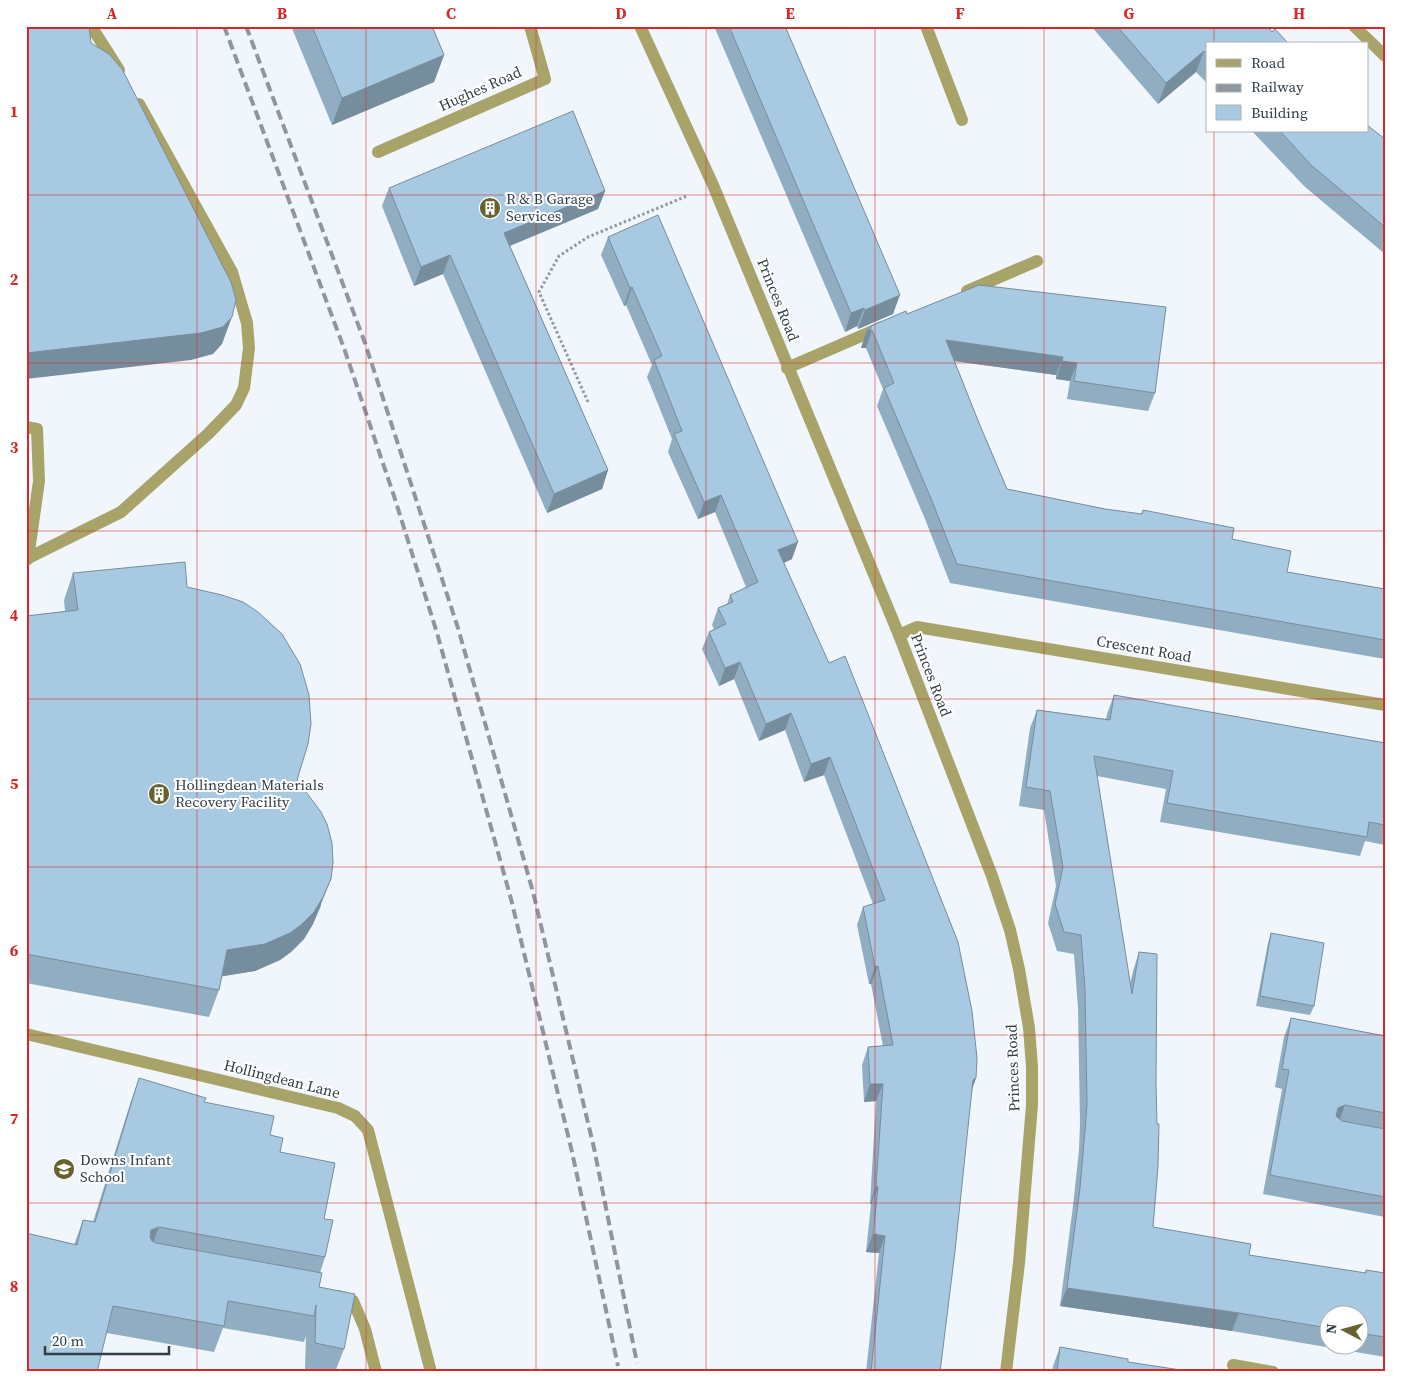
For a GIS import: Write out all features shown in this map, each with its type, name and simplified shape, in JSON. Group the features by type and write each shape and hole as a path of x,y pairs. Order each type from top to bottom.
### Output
{"street":[{"path":"91,26 125,79"},
{"name":"Hughes Road","path":"378,152 545,79 530,26"},
{"name":"Princes Road","path":"640,26 713,185 898,635 995,884 1010,930 1026,1001 1032,1066 1032,1105 1019,1263 1006,1372"},
{"path":"926,26 962,120"},
{"path":"1354,26 1385,56"},
{"path":"27,559 121,512 208,434 236,405 244,388 249,348 247,323 232,272 134,96"},
{"path":"957,295 1037,261"},
{"path":"788,368 894,322"},
{"path":"26,428 37,429 27,559"},
{"name":"Crescent Road","path":"898,635 917,627 1385,705"},
{"name":"Hollingdean Lane","path":"26,1034 338,1108 355,1116 368,1130 432,1372"},
{"path":"326,1294 353,1301 365,1329 376,1372"},
{"path":"1232,1365 1273,1372"}],"path":[{"path":"588,402 539,292 559,256 588,237 713,185"}],"building":[{"path":"26,26 89,26 91,43 109,54 122,69 231,282 236,300 232,317 223,327 201,333 26,353"},
{"path":"312,26 432,26 444,55 342,98"},
{"path":"729,26 785,26 900,295 865,310 864,308 851,313"},
{"path":"1117,26 1267,26 1272,32 1275,29 1287,42 1206,42 1206,53 1204,51 1166,83"},
{"path":"573,111 605,191 504,233 608,470 554,494 450,255 421,267 389,188"},
{"path":"1368,126 1385,139 1385,227 1311,165 1281,132 1368,132"},
{"path":"658,215 798,542 778,550 829,663 845,656 958,942 972,1011 977,1058 940,1372 871,1372 885,1236 873,1234 878,1187 876,1186 883,1084 870,1084 868,1047 893,1045 878,966 875,967 863,907 885,900 830,757 811,764 791,713 766,724 740,662 725,668 709,632 726,624 718,608 733,602 730,595 758,582 721,495 704,502 674,434 682,431 654,360 662,356 608,237"},
{"path":"979,285 1166,307 1155,393 1074,381 1077,363 1062,361 1063,357 946,340 1007,489 1105,509 1142,514 1143,510 1234,528 1232,539 1291,551 1287,572 1385,589 1385,640 957,564 884,388 894,383 872,330 867,330 871,326 906,311 907,314"},
{"name":"Hollingdean Materials Recovery Facility","path":"185,562 187,587 243,602 258,612 282,634 300,664 309,695 311,724 308,744 297,780 321,812 327,824 332,843 333,863 331,879 314,912 290,933 265,944 227,950 219,990 26,954 26,616 78,610 73,573"},
{"path":"1114,695 1385,743 1385,825 1369,822 1367,837 1167,803 1173,771 1094,756 1132,994 1139,952 1157,954 1156,1083 1157,1124 1159,1124 1158,1167 1153,1227 1251,1244 1249,1255 1366,1273 1366,1270 1385,1273 1385,1337 1368,1334 1368,1306 1318,1306 1318,1326 1067,1288 1080,1188 1087,1104 1085,990 1081,935 1064,932 1055,904 1063,867 1050,791 1026,787 1037,710 1110,720"},
{"path":"1271,933 1324,943 1314,1006 1260,996"},
{"path":"1291,1018 1385,1036 1385,1113 1345,1105 1338,1108 1336,1116 1342,1121 1385,1129 1385,1197 1270,1175 1289,1070 1282,1069"},
{"path":"139,1078 206,1098 204,1102 274,1116 270,1135 283,1138 280,1152 335,1163 324,1219 333,1220 325,1257 159,1227 151,1230 150,1237 156,1243 322,1273 319,1287 355,1294 344,1349 315,1343 316,1305 314,1316 228,1301 224,1326 113,1306 97,1372 26,1372 26,1233 77,1245 83,1220 95,1222"},
{"path":"1060,1347 1128,1359 1128,1362 1194,1372 1057,1372"}],"railway":[{"path":"224,26 345,351 394,496 437,633 511,899 572,1152 618,1366"},
{"path":"246,26 365,343 458,628 533,892 594,1148 637,1363"}],"place":[{"name":"R & B Garage Services","path":"490,208"},
{"name":"Hollingdean Materials Recovery Facility","path":"159,794"},
{"name":"Downs Infant School","path":"64,1169"}]}
